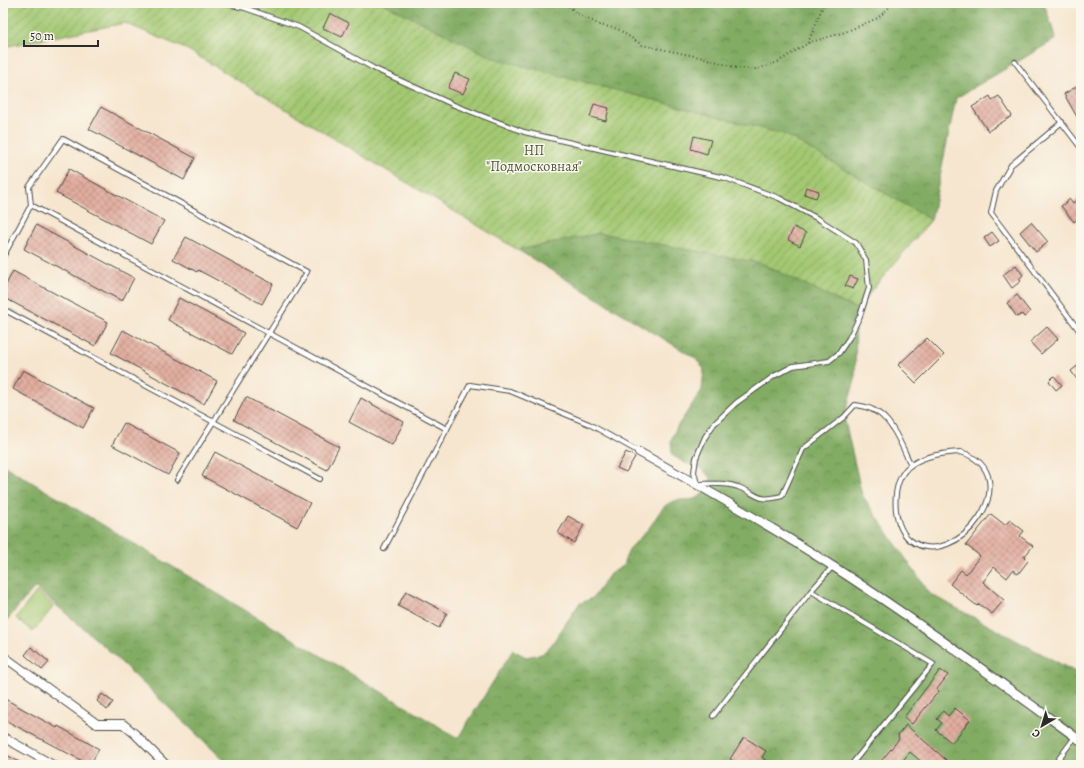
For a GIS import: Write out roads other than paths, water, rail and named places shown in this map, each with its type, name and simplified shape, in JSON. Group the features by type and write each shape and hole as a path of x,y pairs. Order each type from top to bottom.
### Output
{"street":[{"path":"639,452 697,484 833,566 939,637 1078,739"},
{"path":"3,656 97,724 123,724 136,734 166,765"},
{"path":"3,737 53,765"}],"lane":[{"path":"223,3 245,8 299,27 373,68 454,105 524,132 725,178 779,198 820,220 856,243 866,260 869,288 860,316 849,338 839,352 829,361 794,366 774,376 736,403 705,437 696,458 694,472 697,484 722,484 739,487 757,498 770,499 782,496 803,449 844,416 855,405 868,406 880,412 892,428 911,465"},
{"path":"1015,62 1081,148"},
{"path":"1062,122 1010,165 996,191 991,213 1081,333"},
{"path":"3,257 31,205 29,187 63,139 307,272 268,332 177,480"},
{"path":"31,205 447,429"},
{"path":"3,309 320,479"},
{"path":"384,549 470,385 510,390 589,424 639,452"},
{"path":"961,452 980,461 986,470 990,479 990,489 987,502 975,524 954,542 944,546 922,546 908,538 900,526 896,514 897,489 904,472 911,465 929,457 961,452"},
{"path":"713,716 811,591 833,566"},
{"path":"811,591 933,664 851,765"},
{"path":"1054,765 1078,739"}],"park label":[{"name":"НП \"Подмосковная\"","path":"534,158"}]}
